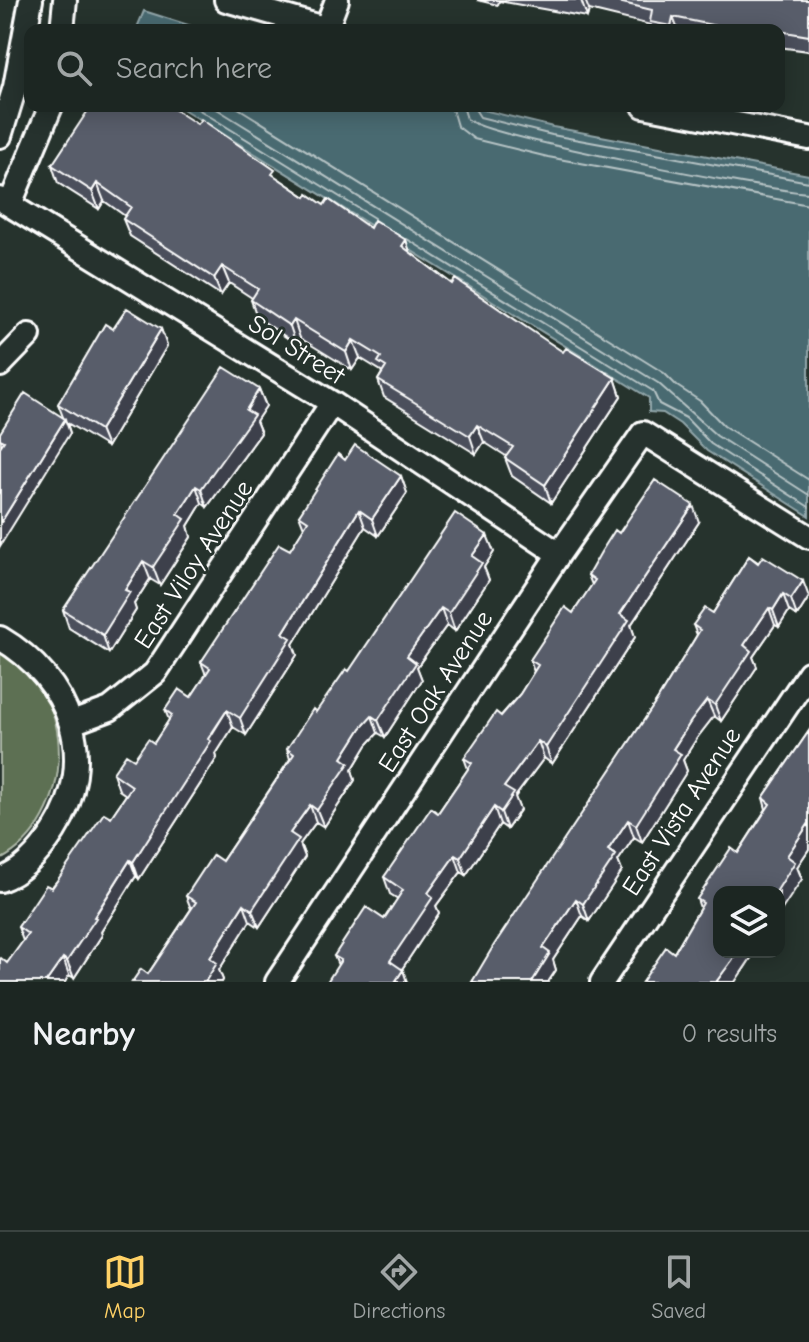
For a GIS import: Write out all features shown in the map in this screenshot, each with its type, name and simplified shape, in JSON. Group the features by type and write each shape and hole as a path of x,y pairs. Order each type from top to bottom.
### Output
{"street":[{"path":"27,24 31,0"},
{"path":"63,24 65,0"},
{"path":"226,0 310,24"},
{"path":"330,24 337,0"},
{"path":"0,136 15,87 24,38"},
{"path":"5,202 48,112"},
{"path":"675,112 809,138"},
{"name":"Sol Street","path":"5,202 332,403 559,554"},
{"path":"0,365 29,335"},
{"name":"East Viloy Avenue","path":"72,723 110,709 155,673 332,403"},
{"name":"East Oak Avenue","path":"277,982 559,554 643,433 809,537"},
{"path":"0,638 28,654 56,687 72,723 76,771 65,813 42,849 0,880"},
{"name":"East Vista Avenue","path":"602,982 809,673"}],"green space":[{"path":"0,653 26,671 45,695 56,724 59,755 55,787 43,816 25,841 0,860"}],"water":[{"path":"144,11 185,24 139,24"},
{"path":"188,112 492,112 553,127 809,175 809,516 707,451 680,424 663,413 649,412 649,398"}],"building":[{"path":"610,0 809,0 809,36 785,32 785,24 707,24 673,17 671,24 660,24 650,22 652,10"},
{"path":"87,112 178,112 197,124 201,119 275,170 272,174 306,197 308,194 324,205 328,199 370,228 374,220 406,240 402,246 452,284 455,279 563,352 566,348 615,378 545,485 505,458 513,447 477,425 470,436 378,380 386,367 378,362 381,357 353,340 346,352 294,320 290,326 251,300 258,289 222,266 214,278 123,219 131,207 97,183 92,191 52,165"},
{"path":"127,308 161,329 100,430 58,404 105,324 113,329"},
{"path":"224,367 259,389 246,410 254,415 201,489 196,486 178,514 185,519 153,567 143,561 125,590 130,592 103,635 63,610"},
{"path":"25,393 65,419 0,524 0,447 4,441 0,439 0,433"},
{"path":"355,445 401,476 372,519 359,510 283,633 291,638 240,718 227,710 208,739 211,741 133,862 130,860 67,961 63,958 46,982 0,982 0,959 7,963 28,934 18,927 46,885 52,888 104,813 111,817 132,786 113,773 126,754 134,759 148,739 154,743 172,715 165,710 179,689 191,697 210,668 201,662 279,544 290,550 308,521 299,515 338,454 345,460"},
{"path":"655,480 693,505 620,614 629,620 546,747 538,741 504,787 514,793 501,812 494,807 460,858 455,855 428,893 433,897 390,961 403,970 395,982 327,982 341,960 334,956 366,907 384,919 403,890 384,877 431,808 438,813 472,763 464,758 496,712 501,716 520,694 538,665 530,660 565,607 573,613 595,580 588,575 601,552 615,530 619,533"},
{"path":"455,513 487,535 472,556 482,563 449,613 441,608 407,656 416,663 378,720 372,716 361,728 342,758 349,763 317,810 310,805 290,833 299,839 252,910 244,904 210,958 217,963 205,982 132,982 141,969 148,974 196,902 186,896 213,855 222,861 294,754 287,749 313,709 316,712 346,669 349,671"},
{"path":"749,556 758,563 763,556 803,581 791,599 783,594 773,610 769,608 744,645 751,651 715,705 707,700 691,721 673,749 681,754 636,825 628,820 608,850 616,855 583,904 576,899 543,948 550,953 532,982 472,982 658,699 700,630 693,625 705,608 713,613"},
{"path":"809,731 809,823 787,856 795,862 780,886 713,886 713,958 734,958 716,982 642,982 666,947 674,953 703,903 697,899 731,848 738,853 770,804 763,798"}]}
